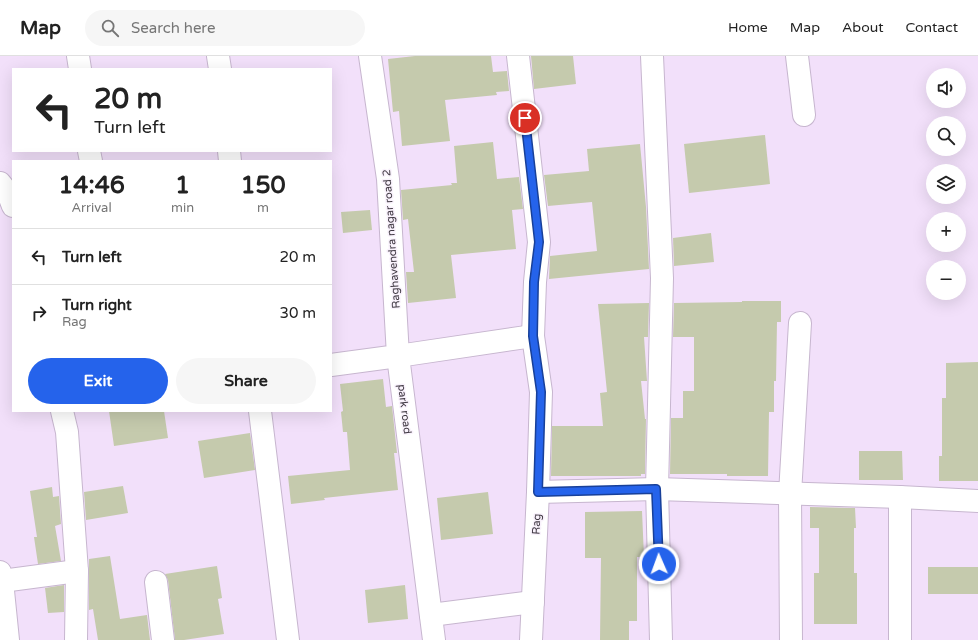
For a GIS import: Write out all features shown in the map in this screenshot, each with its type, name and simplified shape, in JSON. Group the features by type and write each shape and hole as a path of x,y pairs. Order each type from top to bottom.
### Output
{"street":[{"path":"78,56 80,68"},
{"path":"218,56 220,68"},
{"name":"Raghavendra nagar road 2","path":"370,56 388,179 398,356"},
{"name":"Rag","path":"518,56 539,242 534,282 533,336 541,392 531,640"},
{"path":"652,56 662,278 656,489 661,640"},
{"path":"797,56 804,115"},
{"path":"0,183 8,193 12,203"},
{"path":"791,640 790,494 800,323"},
{"path":"332,365 533,336"},
{"name":"park road","path":"398,356 434,640"},
{"path":"62,412 66,432 77,571 76,640"},
{"path":"260,412 288,640"},
{"path":"538,492 656,489 900,497 978,502"},
{"path":"900,497 900,640"},
{"path":"8,640 1,576 77,571"},
{"path":"156,582 163,640"},
{"path":"430,606 532,602"}],"building":[{"path":"415,56 491,56 493,72 507,71 509,91 496,92 497,95 445,100 450,141 402,146 399,111 393,112 388,59"},
{"path":"531,56 573,56 576,84 534,89"},
{"path":"765,135 770,184 689,193 684,144"},
{"path":"493,142 497,179 519,177 523,209 512,210 516,249 451,255 456,298 408,303 406,272 414,272 408,219 403,220 401,190 452,185 451,183 457,183 454,146"},
{"path":"640,144 646,207 649,269 549,279 550,256 597,251 592,202 548,206 544,175 589,171 587,149"},
{"path":"370,210 372,230 343,233 341,212"},
{"path":"711,233 714,262 674,266 673,238"},
{"path":"781,301 781,322 777,322 774,412 769,412 768,476 670,474 671,418 683,418 683,391 694,391 694,337 673,337 674,303"},
{"path":"649,303 648,337 644,337 647,381 641,381 646,419 645,474 641,474 641,476 551,476 552,426 603,426 600,393 607,392 598,304"},
{"path":"978,362 978,481 939,481 939,456 942,456 942,398 946,398 946,363"},
{"path":"383,379 386,407 392,406 397,453 394,453 398,490 324,498 325,500 291,504 288,476 350,470 347,432 343,432 341,412 343,411 340,384"},
{"path":"109,412 164,412 168,438 114,446"},
{"path":"250,433 255,470 204,478 198,441"},
{"path":"859,451 902,451 903,480 859,480"},
{"path":"123,486 128,513 86,520 84,492"},
{"path":"52,487 53,497 59,496 61,524 55,526 61,561 38,564 34,537 37,537 30,491"},
{"path":"488,492 493,534 441,540 437,498"},
{"path":"810,507 855,508 856,528 854,528 854,573 857,573 857,624 814,624 814,573 819,573 819,528 810,528"},
{"path":"642,511 644,557 637,557 637,621 629,621 629,640 600,640 601,558 585,558 585,512"},
{"path":"110,556 120,619 147,615 150,640 98,640 93,609 89,610 89,559"},
{"path":"217,566 222,598 218,599 224,634 175,640 168,580 165,574"},
{"path":"928,567 978,567 978,594 928,594"},
{"path":"64,585 64,612 48,613 45,588"},
{"path":"405,585 408,619 368,623 365,590"}],"route":[{"path":"525,118 539,242 534,282 533,336 541,392 538,492 656,489 659,564"}]}
